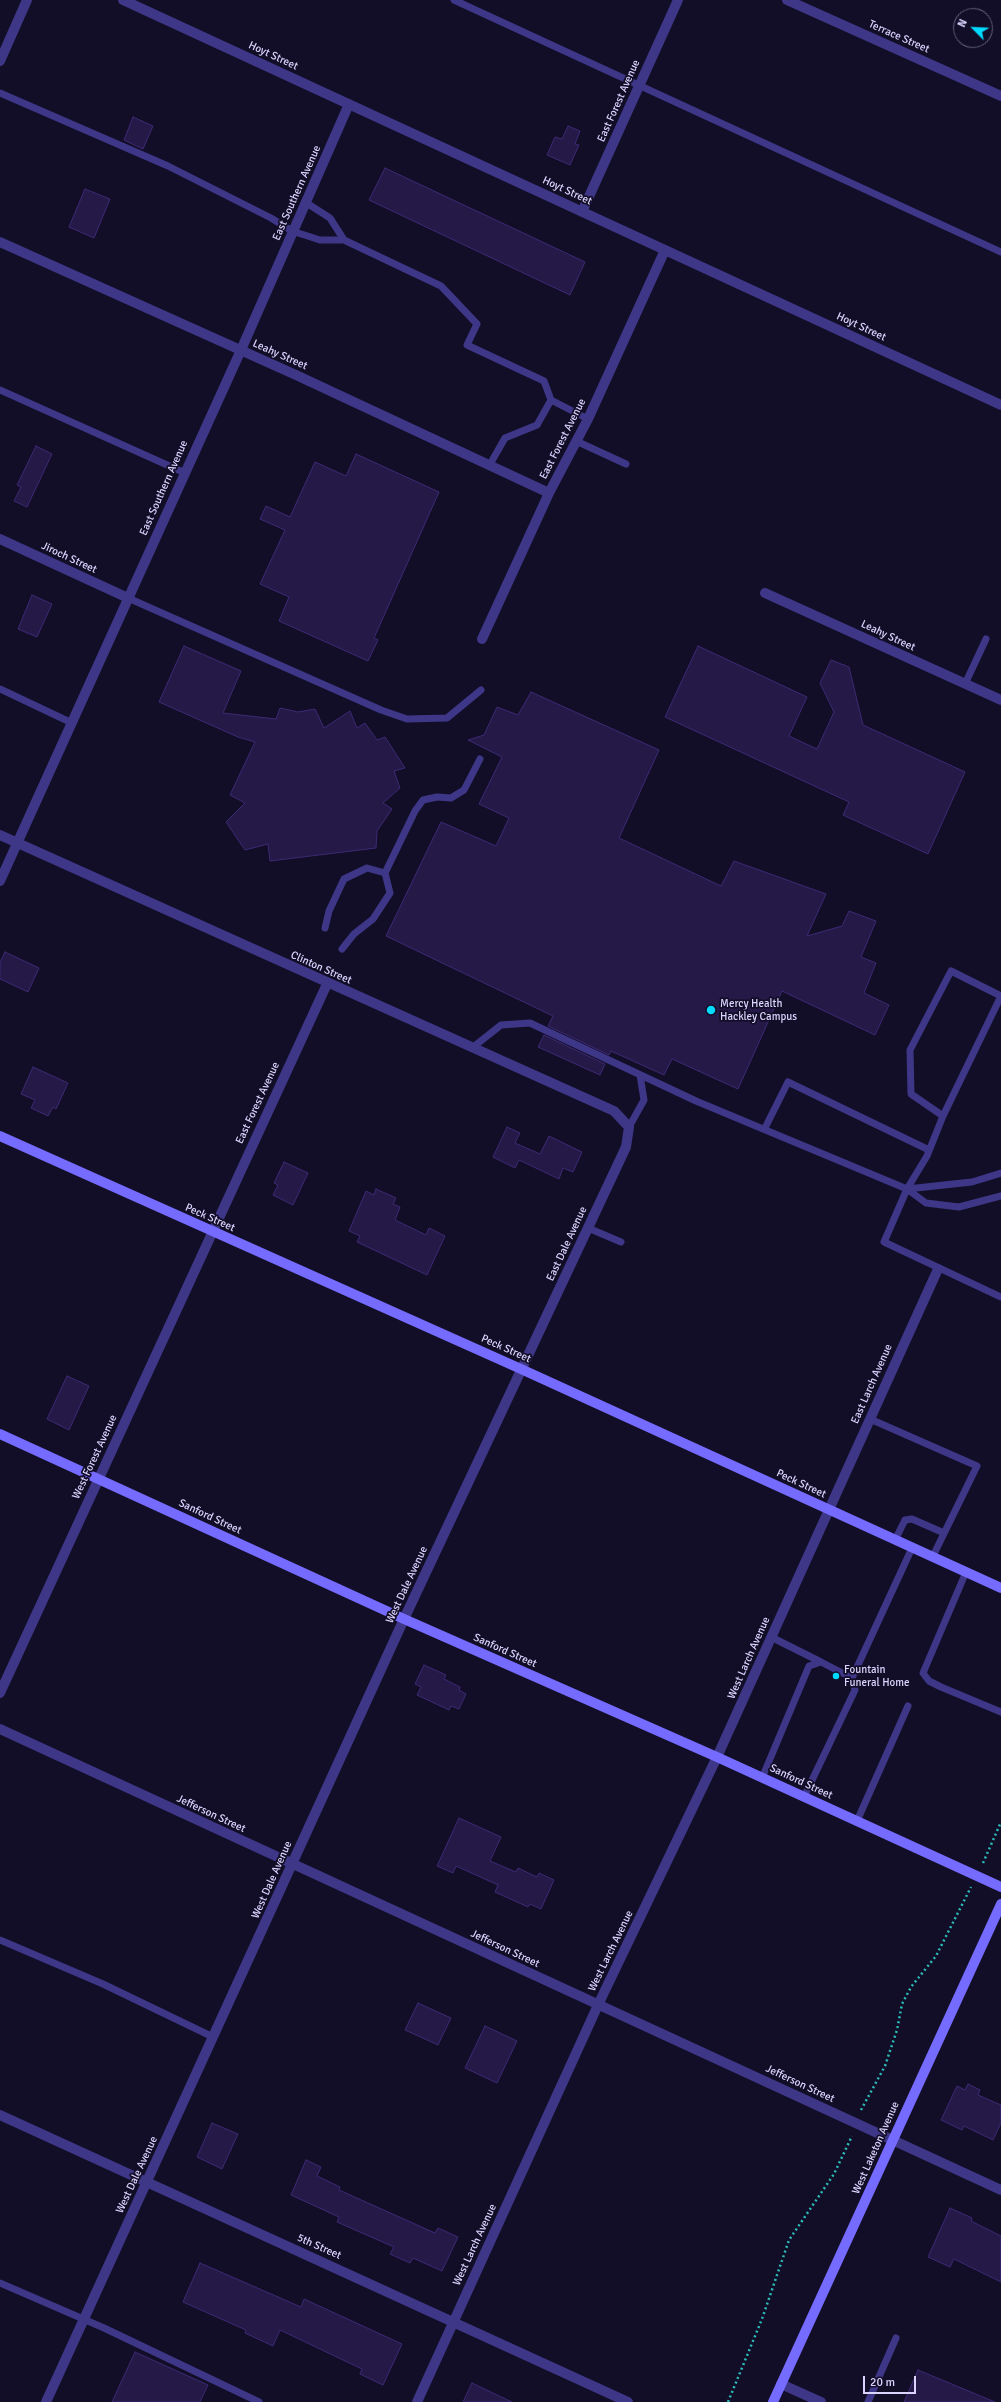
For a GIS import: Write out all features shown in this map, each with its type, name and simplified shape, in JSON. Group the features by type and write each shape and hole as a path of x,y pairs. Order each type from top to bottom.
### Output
{"street":[{"path":"0,61 27,0"},
{"name":"Hoyt Street","path":"123,0 1001,405"},
{"name":"East Forest Avenue","path":"582,212 678,0"},
{"name":"Terrace Street","path":"788,0 1001,96"},
{"name":"East Southern Avenue","path":"0,881 185,473 349,104"},
{"name":"Leahy Street","path":"0,242 240,350 549,493"},
{"name":"East Forest Avenue","path":"482,639 549,493 588,419 665,250"},
{"name":"Jiroch Street","path":"0,539 128,598"},
{"name":"Leahy Street","path":"765,593 1001,700"},
{"name":"Clinton Street","path":"0,835 327,984 614,1111 629,1127"},
{"name":"East Forest Avenue","path":"211,1232 327,984"},
{"name":"East Dale Avenue","path":"522,1369 626,1146 629,1127"},
{"name":"Peck Street","path":"0,1136 211,1232 522,1369 828,1510 1000,1586"},
{"name":"West Forest Avenue","path":"0,1693 211,1232"},
{"name":"East Larch Avenue","path":"828,1510 938,1269"},
{"name":"West Dale Avenue","path":"46,2402 404,1619 522,1369"},
{"name":"Sanford Street","path":"0,1434 404,1619 717,1757 1001,1887"},
{"name":"West Larch Avenue","path":"417,2402 598,2005 717,1757 828,1510"},
{"name":"Jefferson Street","path":"0,1728 292,1865 893,2139 1001,2190"},
{"name":"West Laketon Avenue","path":"773,2402 1001,1904"},
{"name":"5th Street","path":"0,2115 628,2402"},
{"path":"781,2384 821,2402"}],"lane":[{"path":"454,0 1001,252"},
{"path":"0,93 168,166 271,218 292,232 320,240 344,240 441,286 476,324 467,345 544,380 551,400 588,419"},
{"path":"305,202 330,218 344,240"},
{"path":"0,390 185,473"},
{"path":"489,466 505,438 537,425 551,400"},
{"path":"576,441 626,464"},
{"path":"128,598 381,710 407,719 447,718 481,690"},
{"path":"965,684 986,639"},
{"path":"0,689 72,723"},
{"path":"342,949 354,934 373,919 390,893 385,873 414,811 423,800 437,797 451,798 464,790 480,759"},
{"path":"326,928 329,911 344,878 367,868 385,873"},
{"path":"943,1116 911,1094 910,1050 951,970 1001,996 943,1116 929,1150 907,1188 884,1242 938,1269 1001,1297"},
{"path":"472,1048 501,1025 530,1023 696,1101 765,1128 907,1188 926,1203 958,1207 1001,1196"},
{"path":"629,1127 644,1100 640,1075"},
{"path":"765,1128 788,1082 929,1150"},
{"path":"907,1188 972,1182 1001,1173"},
{"path":"588,1228 621,1242"},
{"path":"870,1419 977,1466 932,1556"},
{"path":"895,1540 905,1520 912,1519 944,1534"},
{"path":"804,1797 855,1690 852,1678 912,1548"},
{"path":"966,1572 923,1673 929,1681 1001,1712"},
{"path":"771,1637 852,1678"},
{"path":"762,1778 809,1666 821,1662"},
{"path":"856,1821 908,1706"},
{"path":"0,1940 103,1984 213,2037"},
{"path":"0,2283 84,2319 259,2402"},
{"path":"868,2402 896,2338"}],"building":[{"path":"133,117 153,126 143,149 124,140"},
{"path":"568,126 580,131 575,144 579,145 570,165 547,155 555,137 562,139"},
{"path":"385,168 585,262 570,295 369,200"},
{"path":"85,189 110,199 94,238 69,227"},
{"path":"36,446 52,454 27,507 14,501 21,487 17,485"},
{"path":"356,454 439,492 374,638 378,640 368,661 279,621 289,597 260,584 285,530 260,519 266,506 290,517 315,462 346,476"},
{"path":"32,595 52,604 37,637 18,629"},
{"path":"184,646 241,671 223,713 276,719 280,708 298,712 315,709 324,728 350,711 357,728 365,723 377,740 385,737 405,768 394,771 400,788 383,803 392,809 377,831 376,848 270,861 268,844 245,850 226,822 245,803 230,795 255,742 238,737 159,702"},
{"path":"698,646 807,697 789,736 817,749 834,712 820,683 831,660 849,667 863,725 965,772 928,854 843,815 849,802 665,717"},
{"path":"531,692 659,750 619,838 721,886 734,861 826,894 807,936 842,926 849,911 876,921 861,957 876,963 864,993 889,1005 875,1035 782,991 738,1089 672,1059 664,1075 611,1051 609,1055 548,1026 553,1016 386,936 441,822 496,846 509,818 479,804 502,757 468,740 484,735 497,707 518,715"},
{"path":"5,952 39,968 28,992 0,979 0,962"},
{"path":"544,1035 605,1064 600,1075 538,1047"},
{"path":"33,1067 68,1083 56,1109 53,1107 48,1116 31,1108 35,1100 21,1094"},
{"path":"507,1127 520,1133 515,1143 540,1154 549,1136 582,1152 573,1172 563,1168 559,1179 519,1160 515,1168 493,1157"},
{"path":"284,1162 308,1173 293,1205 273,1195 278,1185 274,1183"},
{"path":"376,1189 396,1198 393,1204 400,1207 395,1220 426,1235 429,1228 445,1236 427,1275 357,1242 360,1236 349,1231 366,1191 374,1195"},
{"path":"67,1376 89,1386 69,1430 47,1419"},
{"path":"424,1665 446,1675 444,1679 460,1687 459,1690 466,1694 459,1709 451,1706 449,1710 417,1695 421,1687 415,1684"},
{"path":"459,1818 501,1837 490,1861 516,1872 518,1868 537,1877 539,1873 554,1880 541,1909 530,1904 528,1907 495,1892 498,1885 456,1866 453,1873 437,1866"},
{"path":"418,2003 451,2018 438,2045 405,2030"},
{"path":"485,2026 517,2041 497,2083 465,2068"},
{"path":"968,2084 980,2090 978,2095 1001,2105 1001,2123 993,2140 964,2126 962,2130 941,2120 957,2086 965,2090"},
{"path":"212,2123 238,2134 222,2169 197,2157"},
{"path":"306,2160 321,2167 317,2176 340,2187 339,2190 435,2233 438,2228 458,2237 442,2271 413,2258 410,2263 390,2254 394,2247 337,2222 339,2217 291,2195"},
{"path":"950,2208 972,2218 971,2221 1001,2236 1001,2282 954,2259 950,2267 928,2257"},
{"path":"200,2263 301,2307 304,2299 402,2344 383,2385 360,2374 362,2369 280,2330 273,2346 245,2333 246,2330 183,2302"},
{"path":"135,2352 208,2385 200,2402 112,2402"},
{"path":"918,2370 995,2402 904,2402"},
{"path":"472,2383 512,2402 463,2402"}],"place":[{"name":"Mercy Health Hackley Campus","path":"711,1010"},
{"name":"Fountain Funeral Home","path":"836,1676"}]}
